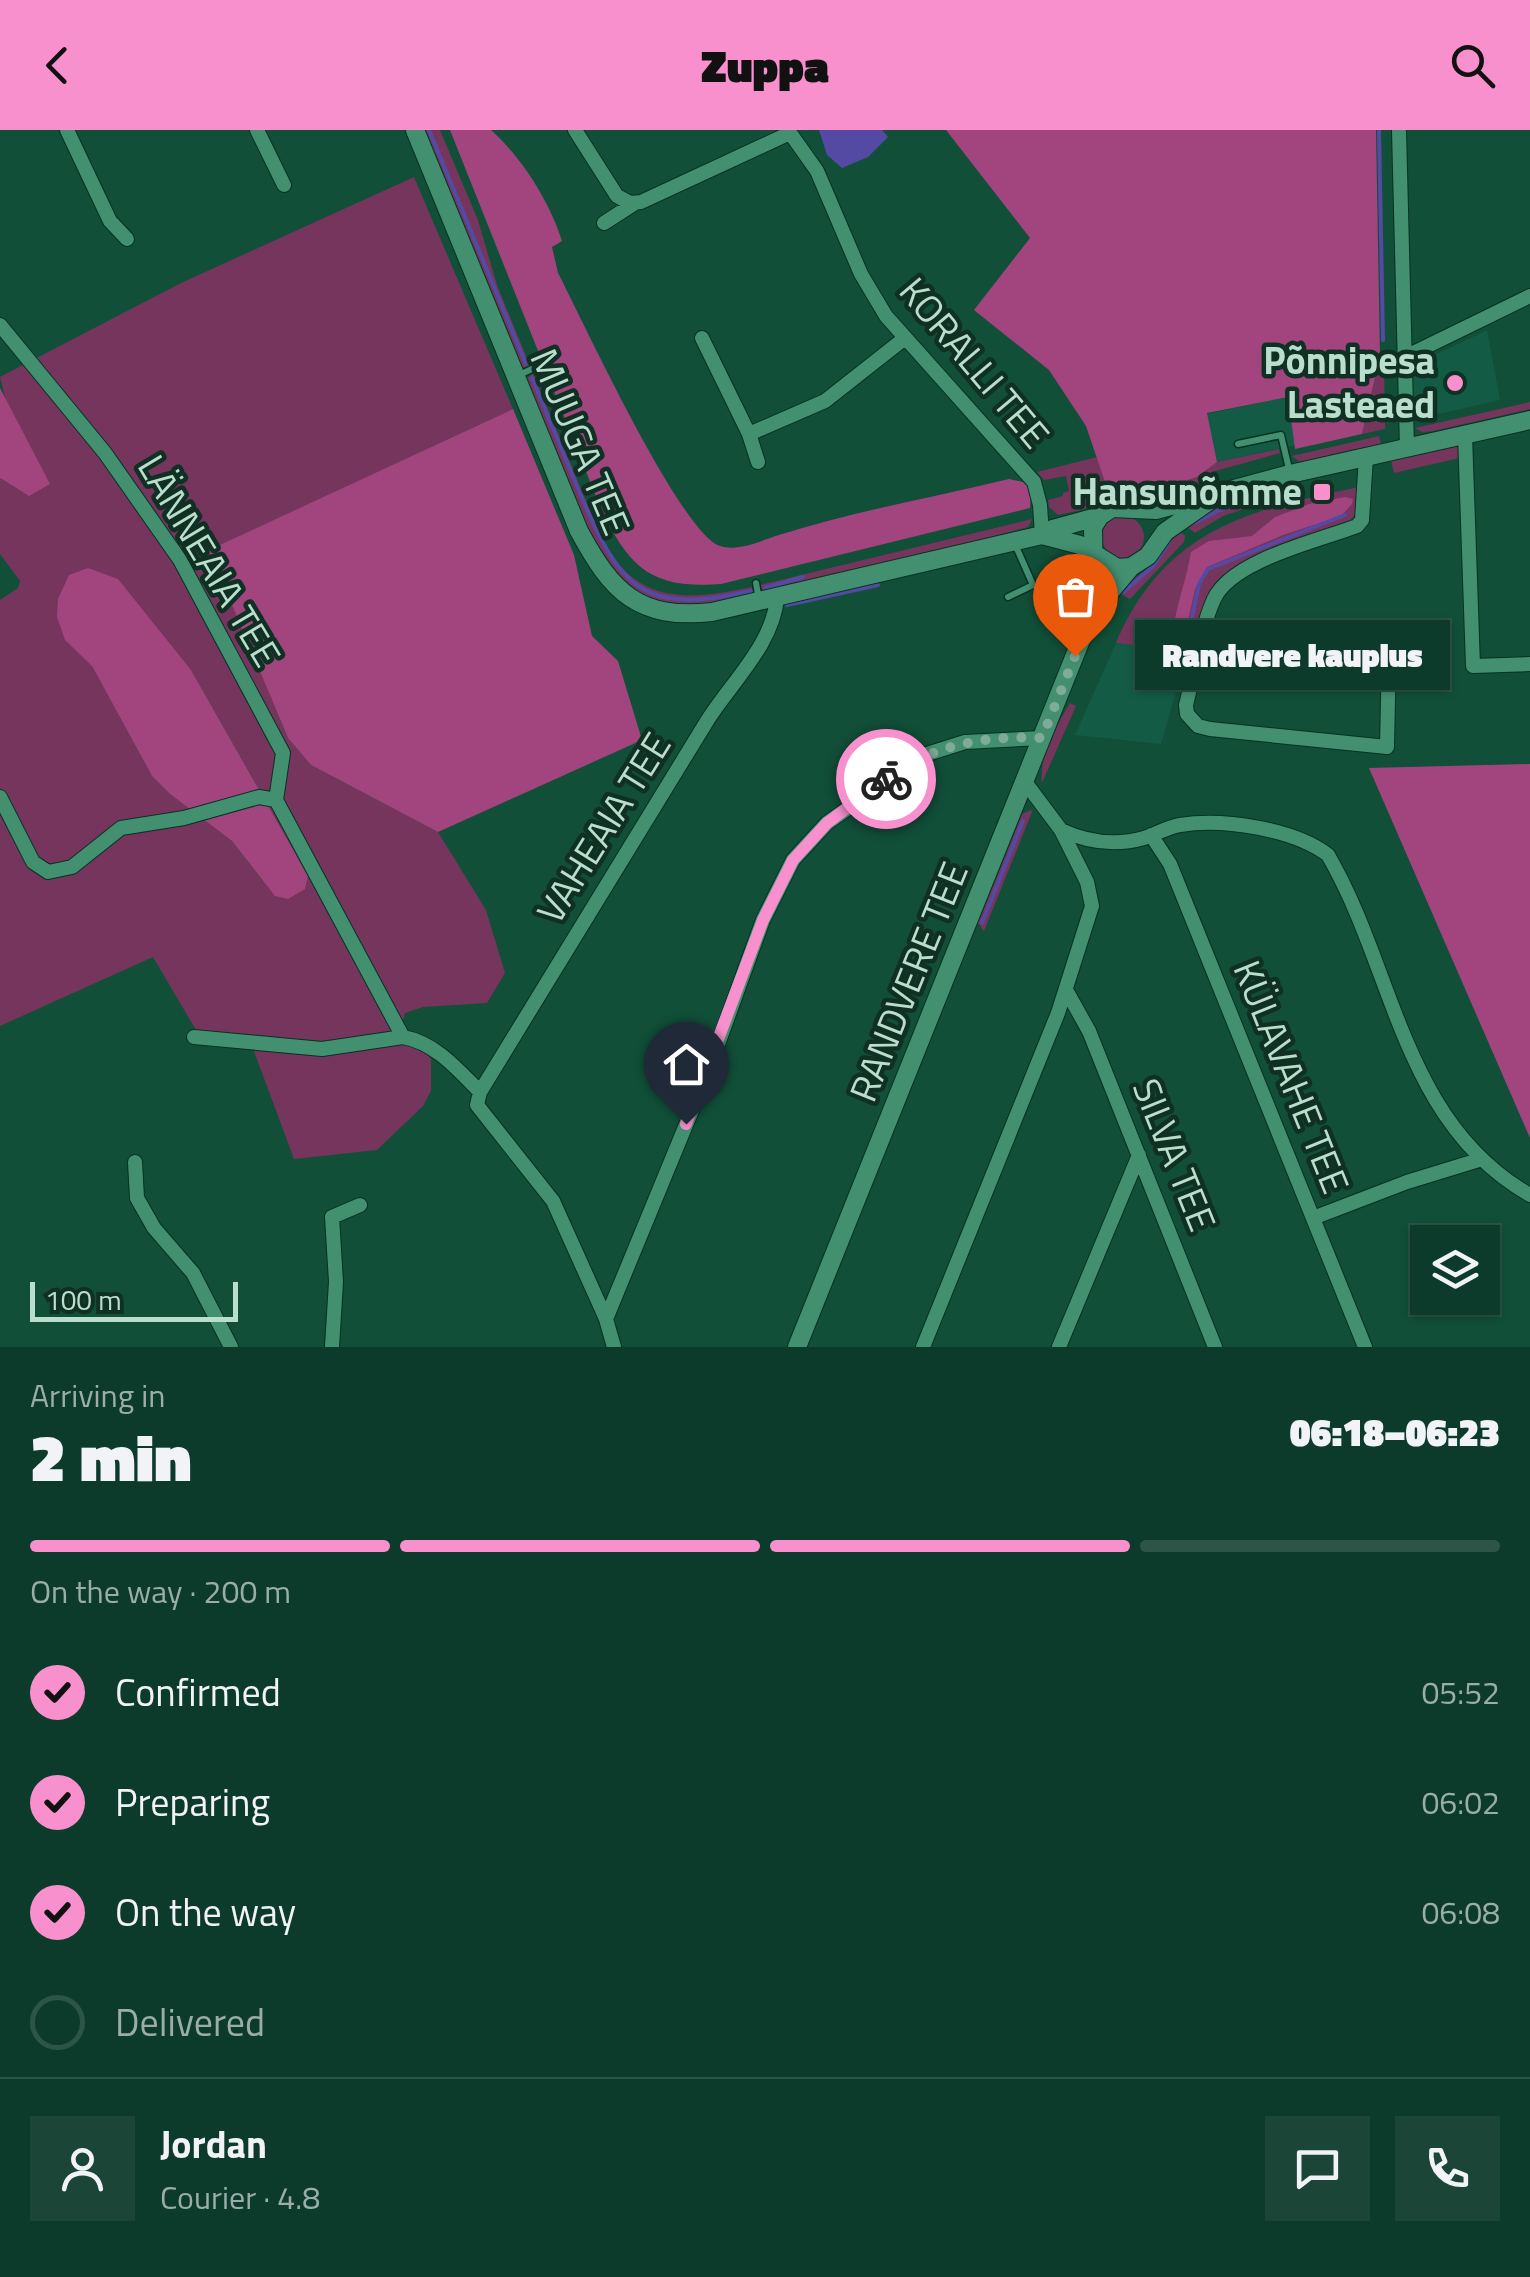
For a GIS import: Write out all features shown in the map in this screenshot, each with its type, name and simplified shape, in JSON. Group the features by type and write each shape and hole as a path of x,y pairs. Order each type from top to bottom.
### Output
{"street":[{"path":"66,130 110,221 127,238"},
{"path":"257,130 284,185"},
{"name":"MUUGA TEE","path":"415,130 579,531 609,581 639,604 674,613 712,612 764,594 1042,535 1100,516"},
{"path":"574,130 617,196 635,202"},
{"path":"1399,130 1407,448"},
{"path":"604,224 635,202 789,132"},
{"name":"KORALLI TEE","path":"789,132 817,172 876,301 1034,482 1042,535"},
{"path":"1402,358 1530,296"},
{"name":"LÄNNEAIA TEE","path":"0,325 105,454 180,560 283,753 276,800"},
{"path":"702,338 758,462"},
{"path":"748,434 825,401 905,338"},
{"name":"RANDVERE TEE","path":"797,1347 1081,640 1094,587 1096,552 1092,540 1100,516 1125,506 1158,510 1290,474 1530,420"},
{"path":"1465,435 1473,666 1530,664"},
{"path":"1366,457 1362,520 1357,526 1246,568 1219,590 1210,609 1187,714 1198,726 1210,729 1387,747 1389,651"},
{"name":"RANDVERE TEE","path":"1081,640 1110,592 1131,567 1148,556 1152,546 1178,522 1215,497"},
{"path":"1138,510 1154,533 1152,546"},
{"name":"MUUGA TEE","path":"1042,535 1096,552"},
{"path":"1096,552 1105,563 1131,567"},
{"name":"VAHEAIA TEE","path":"480,1092 715,709 768,632 776,614 764,594"},
{"path":"606,1319 709,1070 763,920 793,860 827,823 924,755 965,742 1042,738"},
{"path":"923,1347 1066,990 1092,906 1086,882 1062,830 1024,782"},
{"path":"0,796 33,862 48,872 72,866 120,828 184,818 259,797 276,800 404,1037"},
{"path":"1062,830 1104,842 1151,835 1187,824 1251,828 1302,838 1328,855 1421,1073 1446,1118 1482,1159 1511,1185 1530,1194"},
{"name":"KÜLAVAHE TEE","path":"1151,835 1170,864 1365,1347"},
{"name":"SILVA TEE","path":"1066,990 1089,1030 1212,1344"},
{"path":"194,1037 322,1048 404,1037 416,1039 442,1055 480,1092 477,1104 553,1201 606,1319 614,1347"},
{"path":"1058,1347 1139,1155"},
{"path":"1313,1218 1407,1182 1482,1159"},
{"path":"135,1162 137,1198 154,1228 193,1273 231,1347"},
{"path":"332,1347 336,1282 332,1217 360,1205"}],"lane":[{"path":"516,376 534,368"},
{"path":"1238,444 1281,436 1290,474"},
{"path":"1008,597 1033,585 1013,541"}],"shaded area":[{"path":"421,130 440,130 478,220 497,285 530,366 522,368"},
{"path":"450,130 491,130 533,181 562,241 552,247 558,273 610,376 682,505 703,533 720,546 743,546 836,519 1009,479 1023,482 1031,490 1030,508 721,584 677,583 646,571 622,547 601,509"},
{"path":"819,130 882,130 888,137 868,157 842,168 827,155"},
{"path":"946,130 1376,130 1380,356 1362,434 1295,449 1288,397 1207,413 1217,462 1197,477 1167,487 1106,485 1086,426 1049,370 974,310 1030,238"},
{"path":"414,177 513,409 210,550 288,738 311,765 438,832 486,910 505,973 487,1003 423,1007 405,1013 401,1028 431,1059 431,1091 423,1106 377,1150 294,1159 248,1035 196,1030 153,957 0,1026 0,600 18,588 20,581 0,554 0,478 29,496 0,377 181,283","holes":["92,666 191,670 308,876 305,889 263,881 232,841 152,776"]},
{"name":"Põnnipesa Lasteaed","path":"1487,330 1500,400 1413,420 1412,366"},
{"path":"1380,356 1384,364 1385,429 1362,434"},
{"path":"533,373 600,535 629,575 664,592 705,595 752,587 754,595 714,603 674,604 648,598 628,585 608,563 574,501 525,380"},
{"path":"0,388 50,484 29,496 0,478"},
{"path":"1288,397 1295,445 1217,462 1207,414"},
{"path":"1530,402 1530,409 1433,431 1415,428"},
{"path":"513,409 574,555 592,636 618,661 642,740 438,832 311,765 288,738 209,550"},
{"path":"1379,436 1381,444 1300,462 1292,456"},
{"path":"1460,448 1464,457 1394,473 1391,460"},
{"path":"1279,449 1280,453 1212,472 1190,488 1163,497 1114,495 1082,510 1058,515 1049,507 1048,500 1069,491 1066,476 1044,480 1037,472 1097,457 1106,485 1167,487 1197,477 1217,462"},
{"path":"1296,485 1297,492 1223,516 1195,533 1185,525 1239,499"},
{"path":"1359,487 1357,512 1350,521 1263,553 1220,578 1206,603 1193,652 1116,643 1136,605 1159,574 1214,531 1281,505"},
{"path":"1353,499 1352,504 1341,516 1207,567 1195,589 1184,639 1172,638 1191,552 1209,541 1252,536 1275,517 1309,504"},
{"path":"1123,516 1138,522 1144,537 1138,552 1123,558 1108,552 1102,537 1108,522"},
{"path":"1032,519 1028,527 870,569 763,592 760,585"},
{"path":"1179,530 1185,536 1184,542 1130,599 1118,593 1152,564"},
{"path":"88,568 118,579 191,670 308,876 305,889 288,899 275,896 232,841 152,776 92,666 65,640 57,617 58,599 69,575"},
{"path":"1116,643 1188,651 1161,744 1075,735"},
{"path":"1070,703 1076,706 1042,783 1046,751"},
{"path":"1530,764 1530,1138 1369,768"},
{"path":"1031,810 984,931 978,923 1022,814"}],"waterway":[{"path":"429,130 526,364"},
{"path":"1379,130 1383,340"},
{"path":"532,378 594,524 622,572 639,587 683,600 751,591"},
{"path":"1196,522 1272,492"},
{"path":"1190,627 1199,584 1208,569 1345,515"},
{"path":"1124,592 1154,565 1169,542"},
{"path":"765,588 803,577"},
{"path":"787,605 878,585"},
{"path":"982,923 1023,821"}],"way so far":[{"path":"886,779 941,748 990,739 1042,738 1075,656"}],"place":[{"name":"Põnnipesa Lasteaed","path":"1455,383"},
{"name":"Hansunõmme","path":"1322,492"},
{"name":"Randvere kauplus","path":"1075,656"}],"route":[{"path":"686,1124 763,920 793,860 827,823 886,779"}]}
